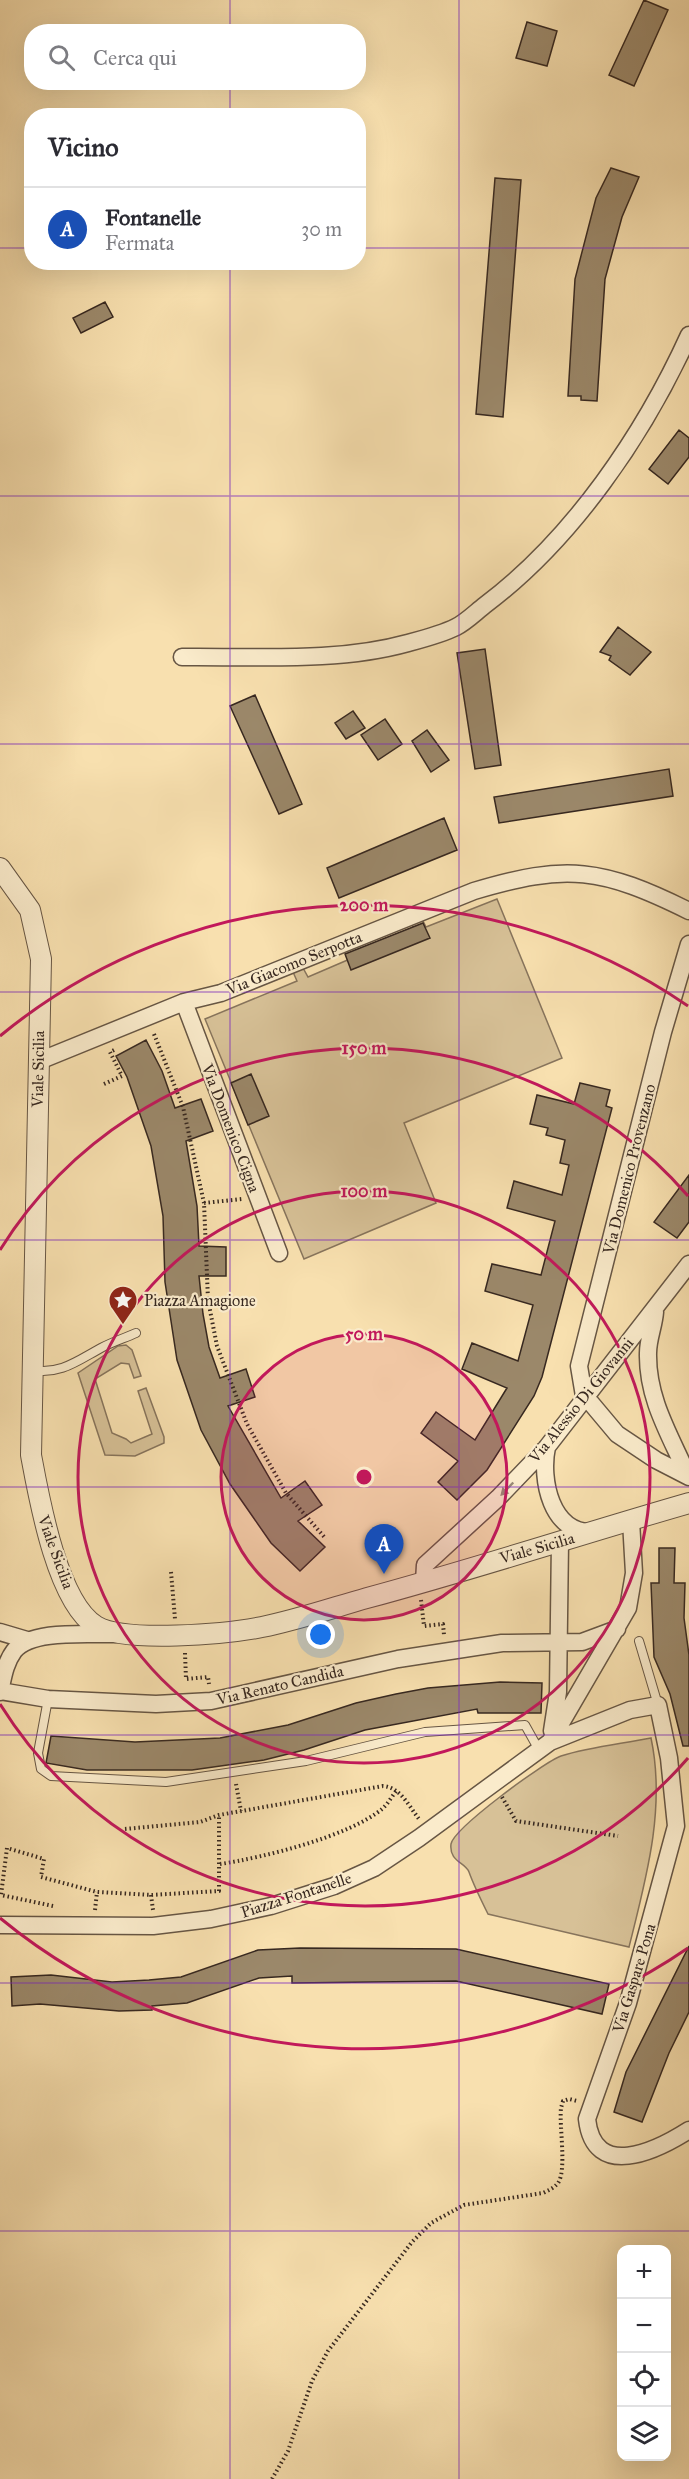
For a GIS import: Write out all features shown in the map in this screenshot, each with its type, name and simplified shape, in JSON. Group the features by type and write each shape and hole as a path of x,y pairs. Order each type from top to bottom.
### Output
{"street":[{"path":"182,657 360,654 409,643 456,627 512,585 603,482 639,430 671,374 689,335"},
{"name":"Viale Sicilia","path":"0,868 30,910 41,959 31,1455 42,1516 58,1565 77,1606 96,1626 122,1634 180,1634 261,1628 689,1503"},
{"name":"Via Giacomo Serpotta","path":"39,1061 184,1002 221,993 474,891 539,874 592,874 652,893 689,911"},
{"name":"Via Domenico Provenzano","path":"588,1399 579,1366 663,1032 689,944"},
{"name":"Via Domenico Cigna","path":"184,1002 279,1253"},
{"name":"Via Alessio Di Giovanni","path":"421,1583 425,1565 498,1498 547,1447 588,1399 689,1264"},
{"path":"655,1308 648,1350 650,1384 660,1418 689,1476"},
{"path":"588,1399 617,1434 656,1460 689,1476"},
{"path":"547,1447 543,1474 550,1501 573,1527 584,1533 594,1532"},
{"path":"544,1746 628,1608 634,1573 631,1521"},
{"path":"544,1746 558,1692 560,1541"},
{"name":"Via Renato Candida","path":"0,1691 48,1699 156,1704 212,1701 446,1650 502,1643 582,1642 617,1629"},
{"path":"0,1632 27,1640 51,1636 122,1634"},
{"path":"0,1691 7,1663 15,1650 27,1640"},
{"path":"544,1746 603,1719 630,1710 658,1706"},
{"name":"Via Gaspare Pona","path":"658,1706 669,1758 676,1826 628,2003 587,2119 589,2136 599,2149 612,2154 630,2156 660,2148 689,2130"},
{"name":"Piazza Fontanelle","path":"0,1925 153,1926 211,1919 261,1909 334,1886 374,1868 544,1746"}],"lane":[{"path":"31,1370 48,1373 66,1368 103,1347 136,1333"},
{"path":"639,1641 658,1706"},
{"path":"48,1699 38,1753 40,1769 51,1776 166,1782 306,1761 425,1732 505,1725 525,1725 544,1746"}],"path":[{"path":"147,1035 154,1033 183,1107 204,1203 208,1300 217,1346 247,1424 286,1493 326,1539"},
{"path":"104,1084 122,1076 110,1052 120,1048"},
{"path":"204,1203 238,1200 256,1193"},
{"path":"171,1572 186,1679 208,1677 212,1701"},
{"path":"421,1583 424,1626 443,1624 446,1650"},
{"path":"234,1772 241,1810"},
{"path":"492,1785 516,1821 618,1836"},
{"path":"125,1829 200,1821 241,1810 392,1786 428,1831"},
{"path":"220,1864 248,1860 315,1841 370,1817 384,1807 397,1790"},
{"path":"63,1907 1,1895 7,1848 44,1859 41,1877 97,1892 151,1895 219,1891 219,1815"},
{"path":"84,1910 95,1912"},
{"path":"272,2479 288,2451 312,2381 328,2351 412,2242 431,2223 464,2205 543,2193 554,2188 560,2181 561,2108 563,2101 575,2100"}],"shaded area":[{"path":"497,899 562,1058 404,1123 436,1203 304,1259 205,1019 297,981 293,972 303,968 308,977 415,931 411,923 422,919 426,927"},
{"path":"126,1345 132,1350 141,1376 134,1378 129,1364 121,1363 95,1379 112,1433 131,1443 152,1434 138,1391 146,1388 164,1437 164,1443 135,1456 105,1455 78,1373 118,1346"},
{"path":"651,1738 655,1764 655,1817 642,1895 629,1947 488,1914 469,1872 452,1855 451,1844 467,1824 501,1796 561,1756"}],"building":[{"path":"644,0 668,10 634,86 609,75"},
{"path":"527,22 557,31 547,66 516,58"},
{"path":"611,168 639,177 622,217 605,279 597,401 581,400 581,396 568,396 575,279 596,198"},
{"path":"495,178 521,180 503,417 476,414"},
{"path":"105,302 113,317 81,333 73,318"},
{"path":"679,430 689,438 689,457 668,484 649,469"},
{"path":"618,627 651,652 630,675 609,660 611,656 600,652"},
{"path":"485,649 501,765 475,769 457,653"},
{"path":"255,695 302,804 279,814 230,706"},
{"path":"353,711 365,728 346,739 335,723"},
{"path":"385,719 402,744 378,760 361,735"},
{"path":"427,730 449,760 431,772 412,741"},
{"path":"669,769 673,796 499,823 494,797"},
{"path":"444,818 457,850 339,898 327,868"},
{"path":"423,923 430,938 351,970 345,954"},
{"path":"146,1040 162,1071 175,1108 201,1099 213,1131 186,1141 197,1206 199,1246 226,1247 226,1276 199,1276 209,1347 220,1378 246,1369 255,1397 228,1406 281,1498 305,1481 322,1505 298,1521 325,1547 300,1571 271,1543 230,1484 201,1430 177,1360 165,1282 163,1216 151,1146 127,1077 116,1056"},
{"path":"251,1074 269,1116 248,1125 231,1083"},
{"path":"580,1083 610,1090 606,1106 612,1108 542,1377 534,1396 487,1470 457,1500 438,1482 458,1461 421,1433 436,1412 475,1440 507,1388 462,1369 472,1343 518,1361 533,1305 485,1291 492,1264 541,1275 555,1221 507,1208 514,1181 562,1195 569,1165 560,1163 565,1140 546,1135 548,1128 530,1124 537,1095 574,1104"},
{"path":"689,1175 689,1222 677,1238 654,1222"},
{"path":"659,1548 675,1548 674,1583 685,1583 684,1618 689,1655 689,1746 683,1746 670,1694 654,1657 651,1583 659,1583"},
{"path":"500,1682 542,1683 541,1713 478,1713 477,1709 365,1730 304,1750 264,1760 192,1770 87,1770 46,1763 51,1736 135,1742 220,1738 288,1725 356,1703 396,1694 428,1688"},
{"path":"689,1946 689,2012 669,2053 642,2122 614,2112 626,2072"},
{"path":"456,1949 609,1984 602,2014 456,1981 292,1983 292,1976 259,1978 187,2003 152,2006 152,2010 119,2011 40,2004 12,2006 11,1977 51,1975 112,1982 181,1977 258,1950"}],"place":[{"name":"Piazza Amagione","path":"123,1326"},
{"name":"Fontanelle","path":"384,1574"}]}
